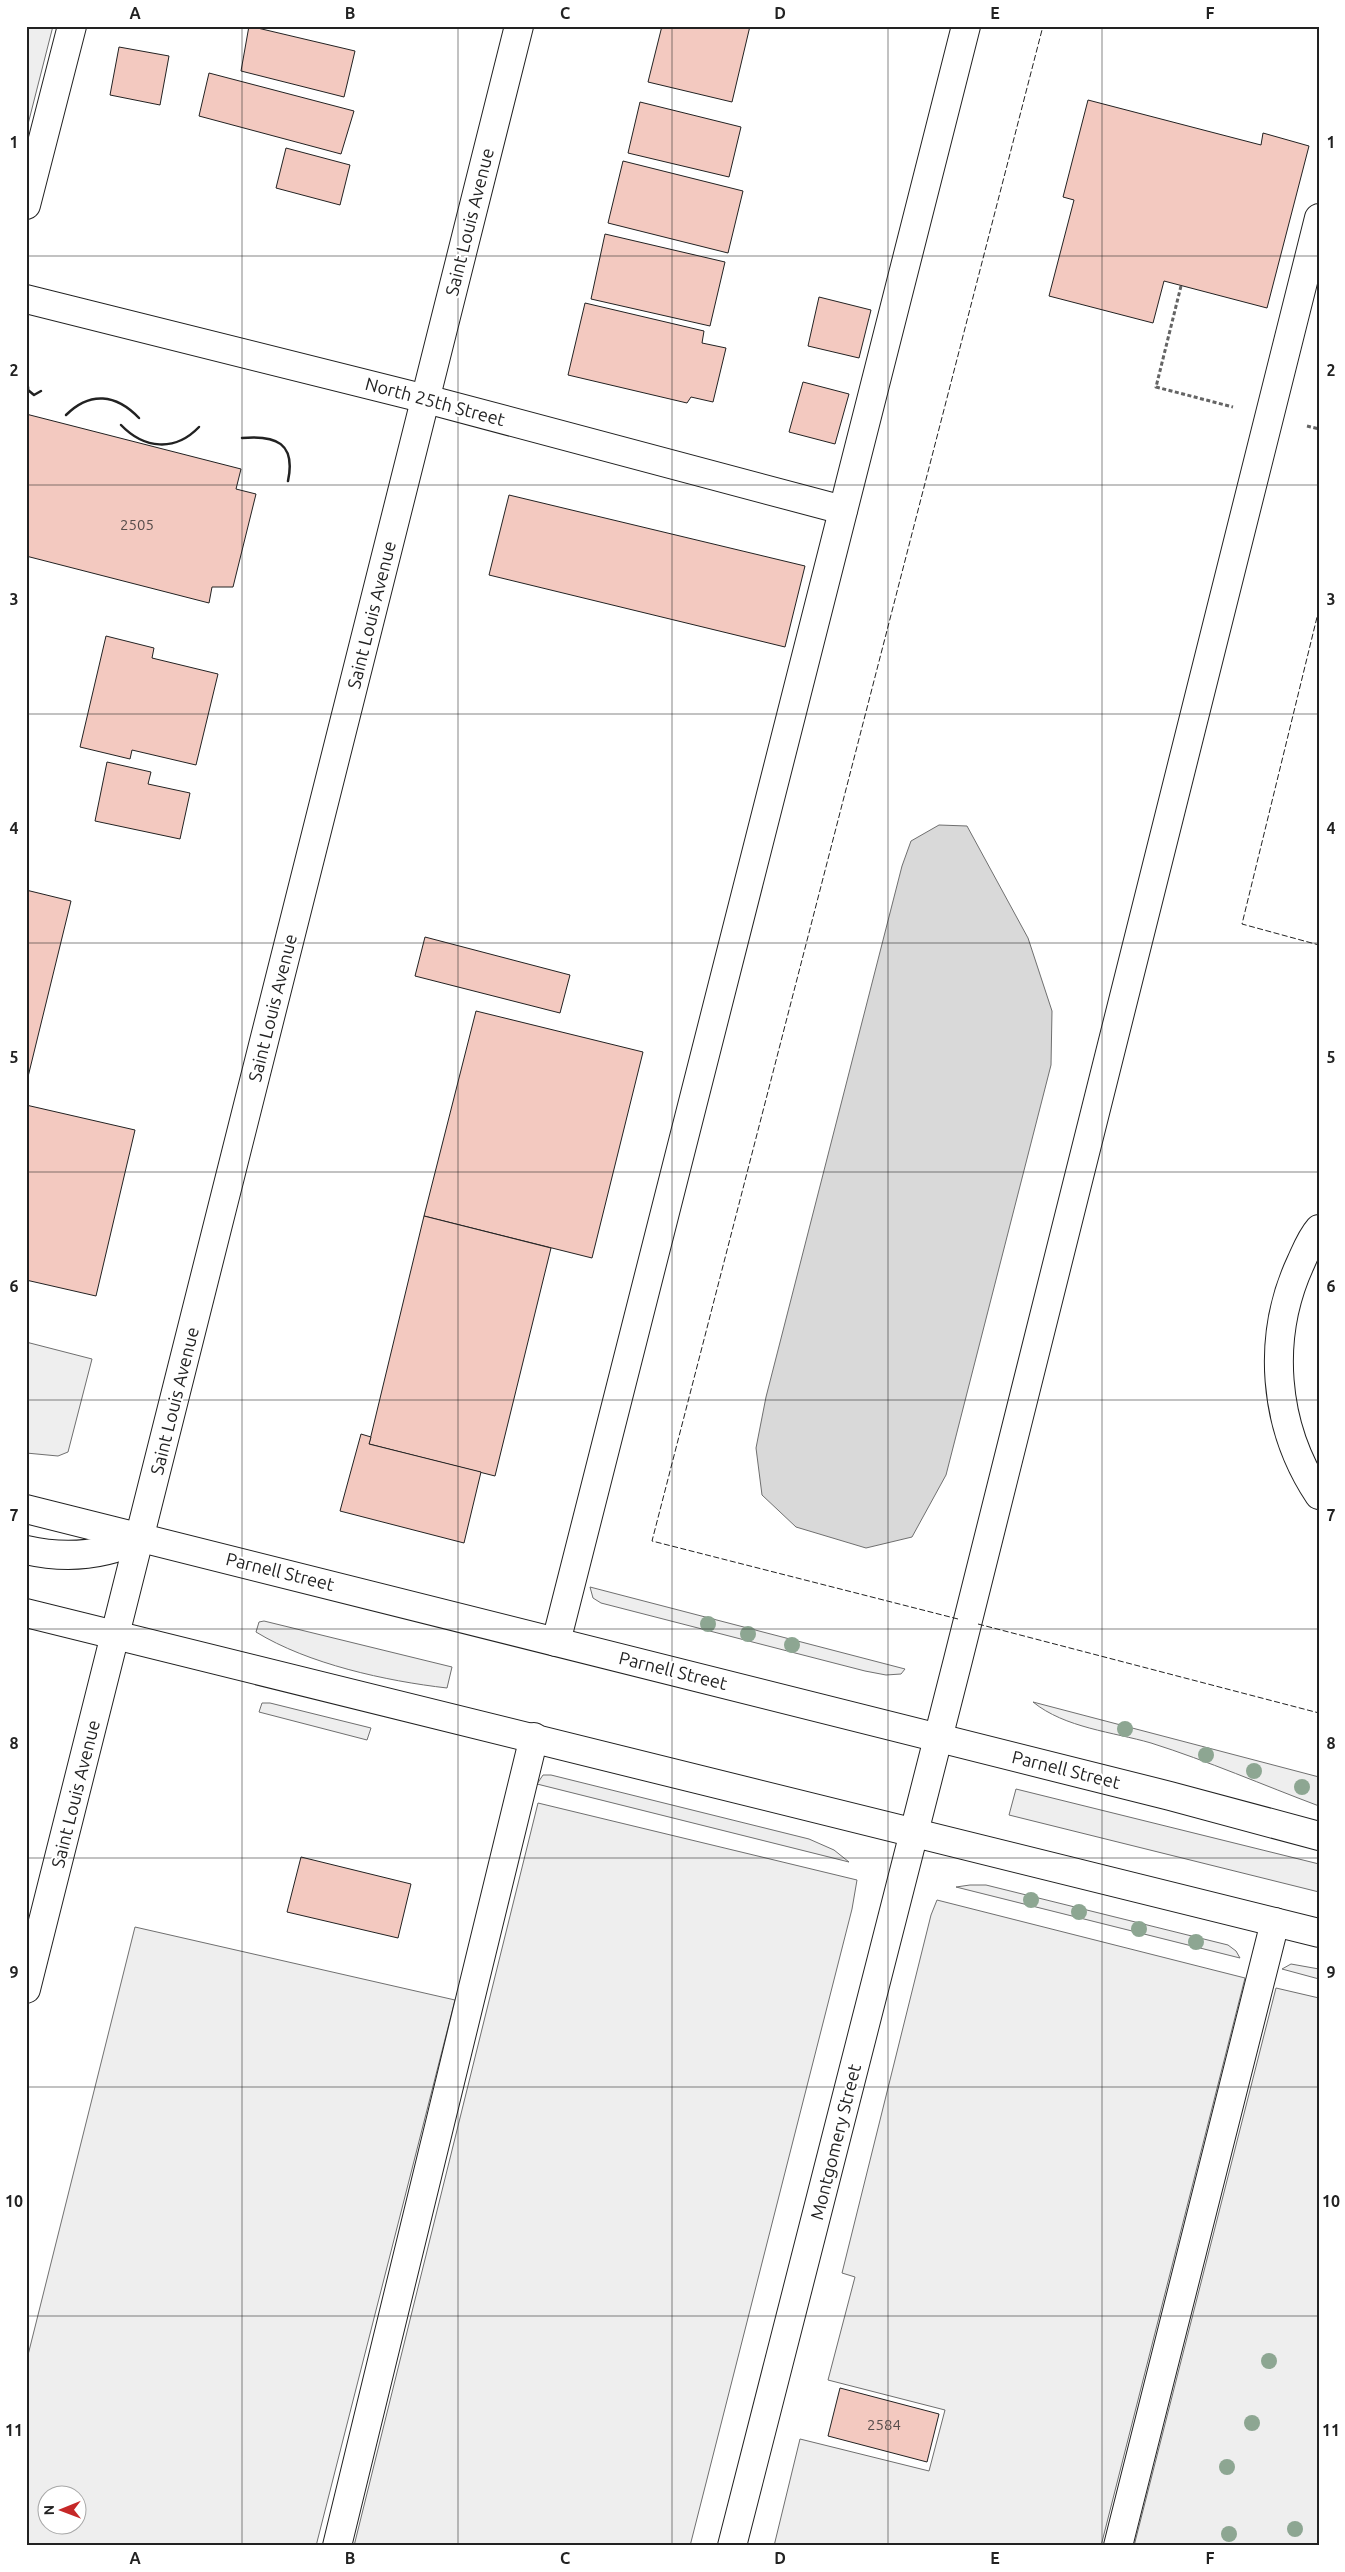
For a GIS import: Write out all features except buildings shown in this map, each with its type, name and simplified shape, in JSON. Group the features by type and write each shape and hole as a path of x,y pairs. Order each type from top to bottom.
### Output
{"street":[{"path":"26,205 72,26"},
{"name":"Saint Louis Avenue","path":"26,1989 519,26"},
{"path":"556,1642 966,26"},
{"name":"Montgomery Street","path":"732,2546 915,1832 1319,218"},
{"name":"North 25th Street","path":"26,299 426,399 843,510"},
{"path":"1319,1229 1289,1288 1279,1339 1280,1388 1292,1445 1319,1495"},
{"name":"Parnell Street","path":"26,1509 938,1738 1319,1836"},
{"path":"26,1550 70,1555 98,1554 121,1547 140,1538"},
{"path":"26,1613 534,1737 1319,1933"},
{"path":"337,2546 534,1737"},
{"path":"1118,2546 1275,1922"}],"path":[{"path":"1181,286 1156,387 1319,430"}],"shaded area":[{"path":"26,26 53,26 26,132"},
{"path":"939,825 967,826 1028,938 1052,1011 1051,1065 946,1475 912,1537 866,1548 796,1527 762,1495 756,1448 766,1397 902,866 911,841"},
{"path":"26,1342 92,1359 68,1452 58,1456 26,1453"},
{"path":"590,1587 905,1669 901,1674 886,1675 865,1671 601,1603 593,1598"},
{"path":"264,1621 452,1667 447,1688 373,1676 323,1662 299,1653 256,1632 259,1622"},
{"path":"1033,1702 1319,1777 1319,1806 1172,1750 1060,1718"},
{"path":"262,1703 270,1703 371,1728 367,1740 259,1712"},
{"path":"543,1775 551,1775 809,1839 834,1850 849,1862 537,1784"},
{"path":"1016,1789 1319,1864 1319,1892 1009,1815"},
{"path":"538,1803 857,1880 852,1909 690,2546 354,2546"},
{"path":"986,1885 1228,1945 1236,1951 1240,1958 956,1887"},
{"path":"937,1900 1245,1978 1101,2546 774,2546 800,2439 929,2471 945,2410 828,2380 855,2277 842,2273 931,1915"},
{"path":"135,1927 455,2000 316,2546 26,2546 26,2363"},
{"path":"1291,1964 1319,1969 1319,1979 1282,1969"},
{"path":"1276,1988 1319,1998 1319,2546 1134,2546"}],"fence":[{"path":"958,1619 652,1541 1043,26"},
{"path":"1319,609 1242,924 1319,945"},
{"path":"978,1624 1319,1713"}],"wall":[{"path":"28,387 28,390 34,395 41,391"},
{"path":"66,415 84,402 103,398 121,404 139,418"},
{"path":"121,425 140,439 149,443 160,444 180,441 199,427"},
{"path":"242,438 265,438 281,444 289,458 288,481"}]}
